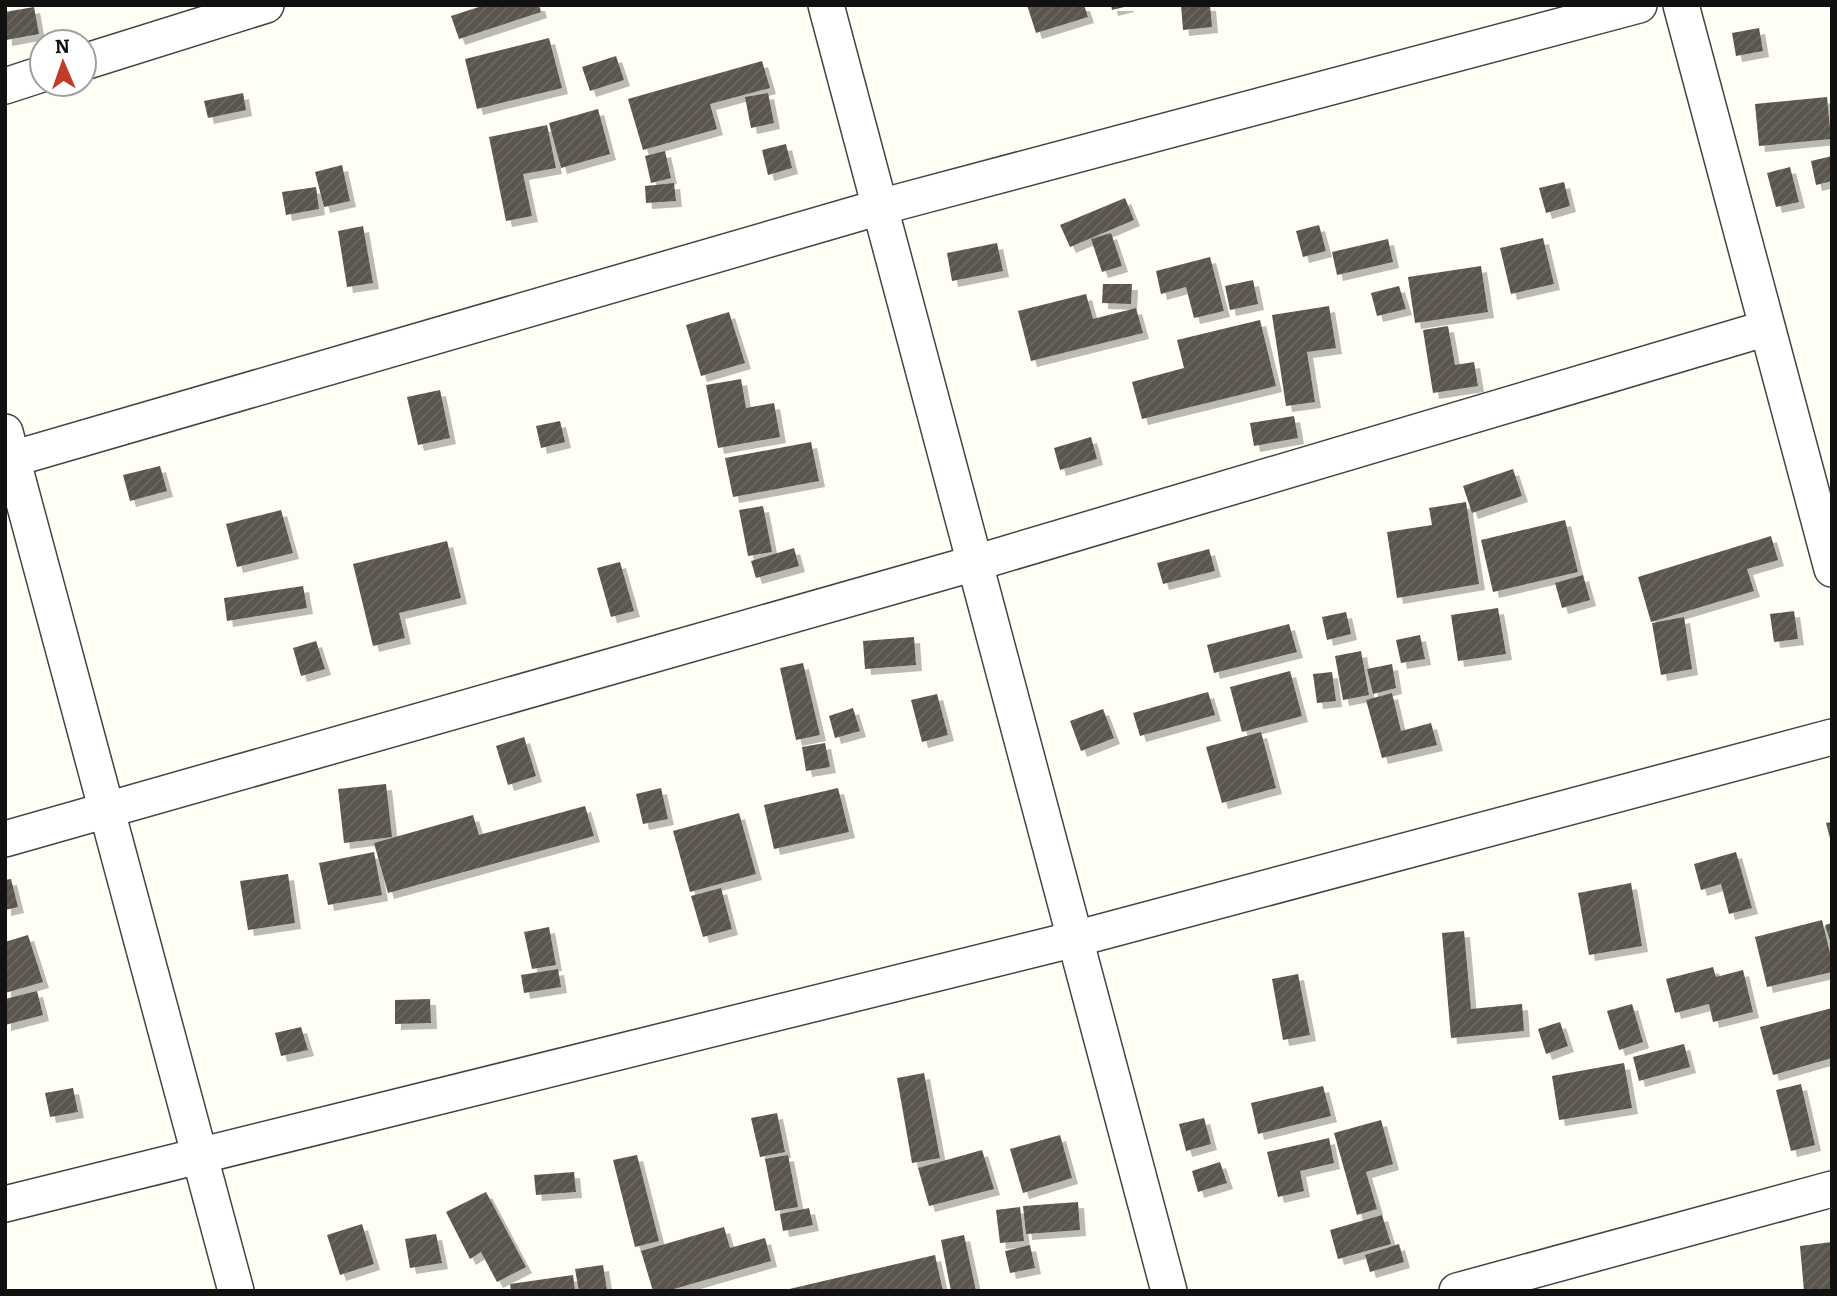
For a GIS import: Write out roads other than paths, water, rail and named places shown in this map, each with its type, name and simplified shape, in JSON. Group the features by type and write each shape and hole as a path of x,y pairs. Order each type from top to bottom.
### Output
{"street":[{"path":"98,57 267,5"},
{"path":"826,5 1169,1291"},
{"path":"236,1291 8,451 880,207 1639,5"},
{"path":"1681,5 1832,569"},
{"path":"5,86 28,79"},
{"path":"5,839 975,563 1767,328"},
{"path":"5,1205 1075,939 1832,737"},
{"path":"1457,1291 1832,1189"}]}
